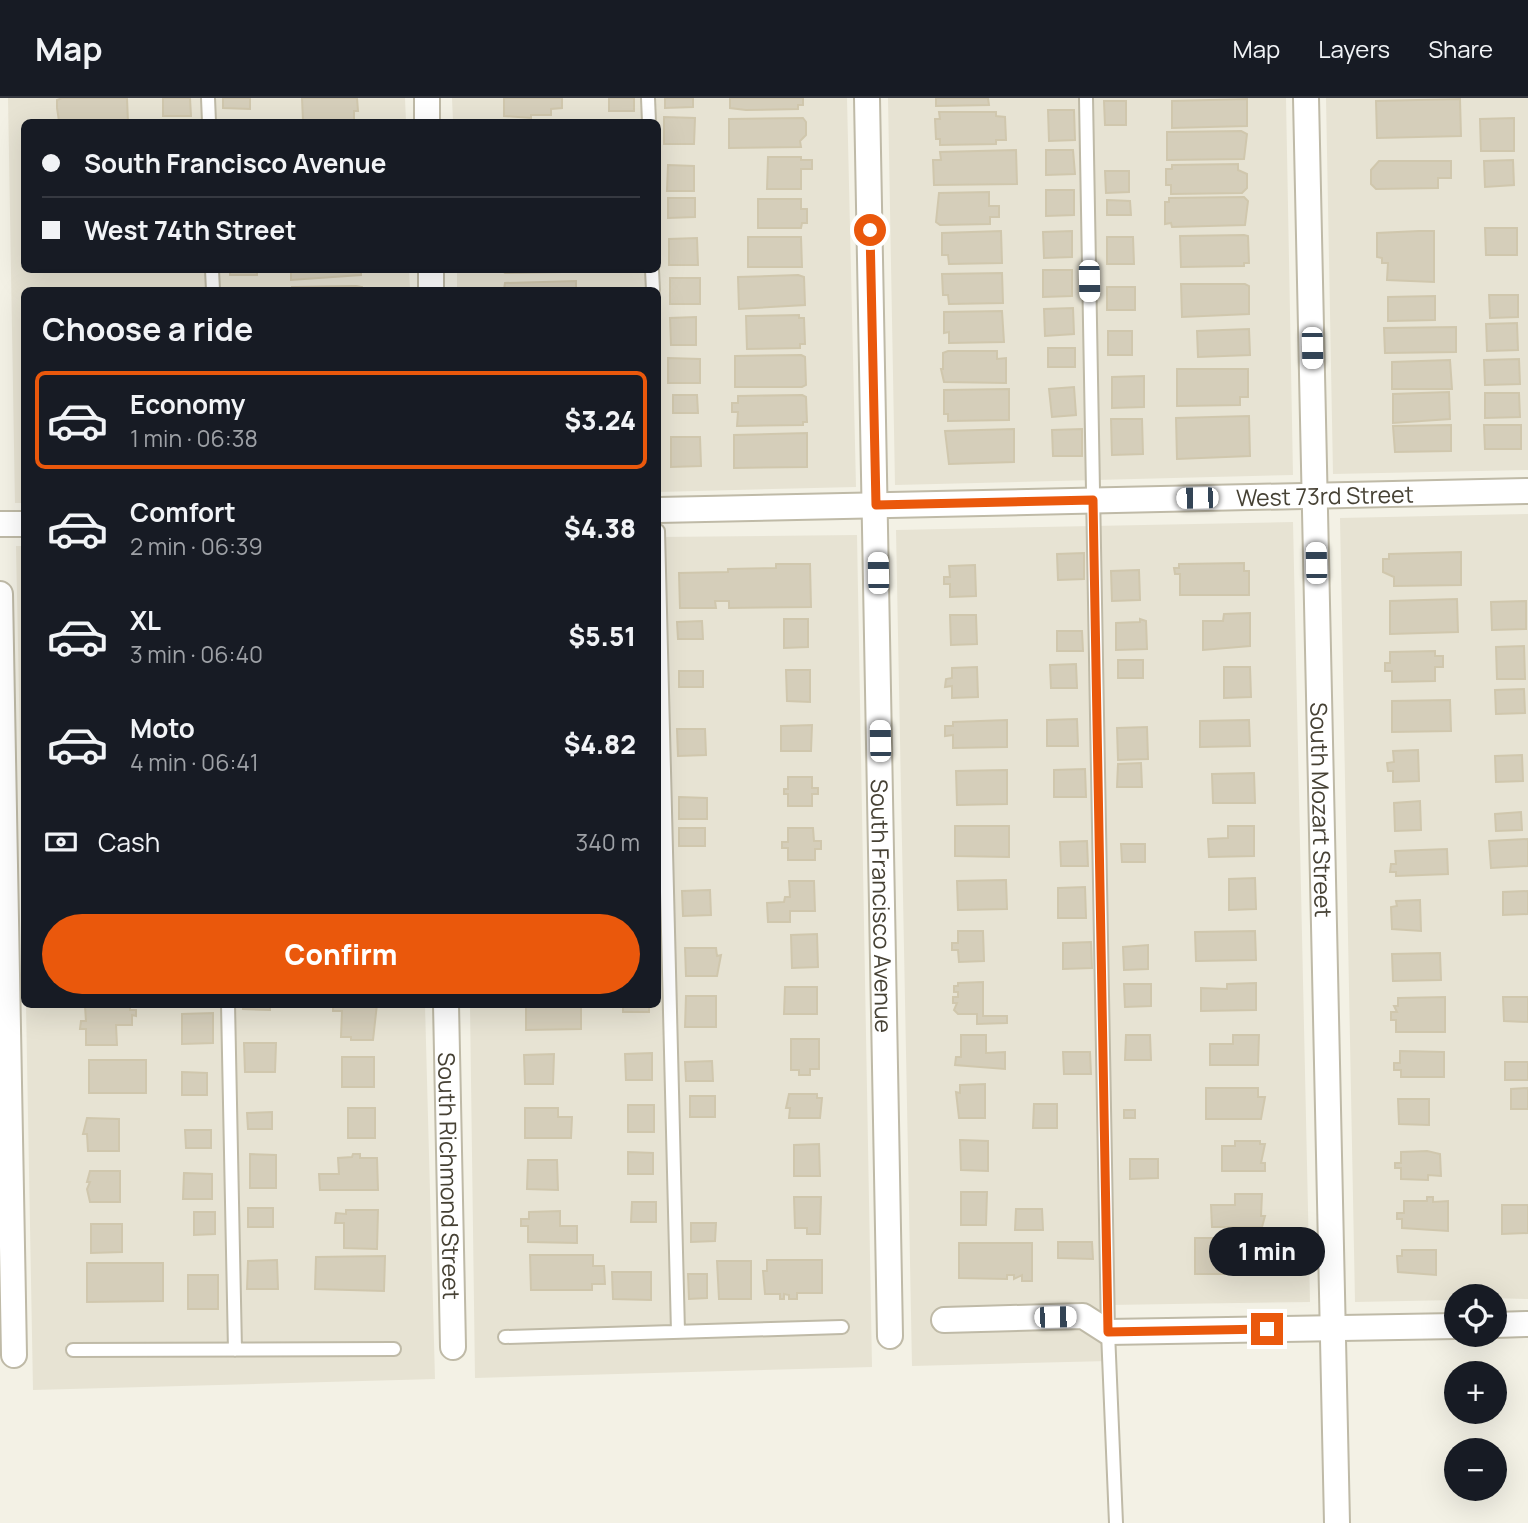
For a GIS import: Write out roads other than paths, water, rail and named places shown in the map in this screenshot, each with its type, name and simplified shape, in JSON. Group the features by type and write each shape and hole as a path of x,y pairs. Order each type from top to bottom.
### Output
{"street":[{"path":"427,98 427,119"},
{"name":"South Francisco Avenue","path":"867,98 890,1336"},
{"name":"South Mozart Street","path":"1306,98 1337,1523"},
{"name":"West 73rd Street","path":"661,510 1528,491"},
{"path":"0,524 21,524"},
{"path":"0,594 14,1355"},
{"name":"South Richmond Street","path":"446,1008 453,1348"},
{"path":"944,1320 1083,1316 1108,1332 1444,1325"},
{"path":"1507,1325 1528,1324"}],"lane":[{"path":"208,98 209,119"},
{"path":"648,98 649,119"},
{"path":"1086,98 1108,1332 1116,1523"},
{"path":"661,651 678,1332"},
{"path":"228,1008 235,1350"},
{"path":"505,1337 842,1327"},
{"path":"73,1350 394,1349"}]}
